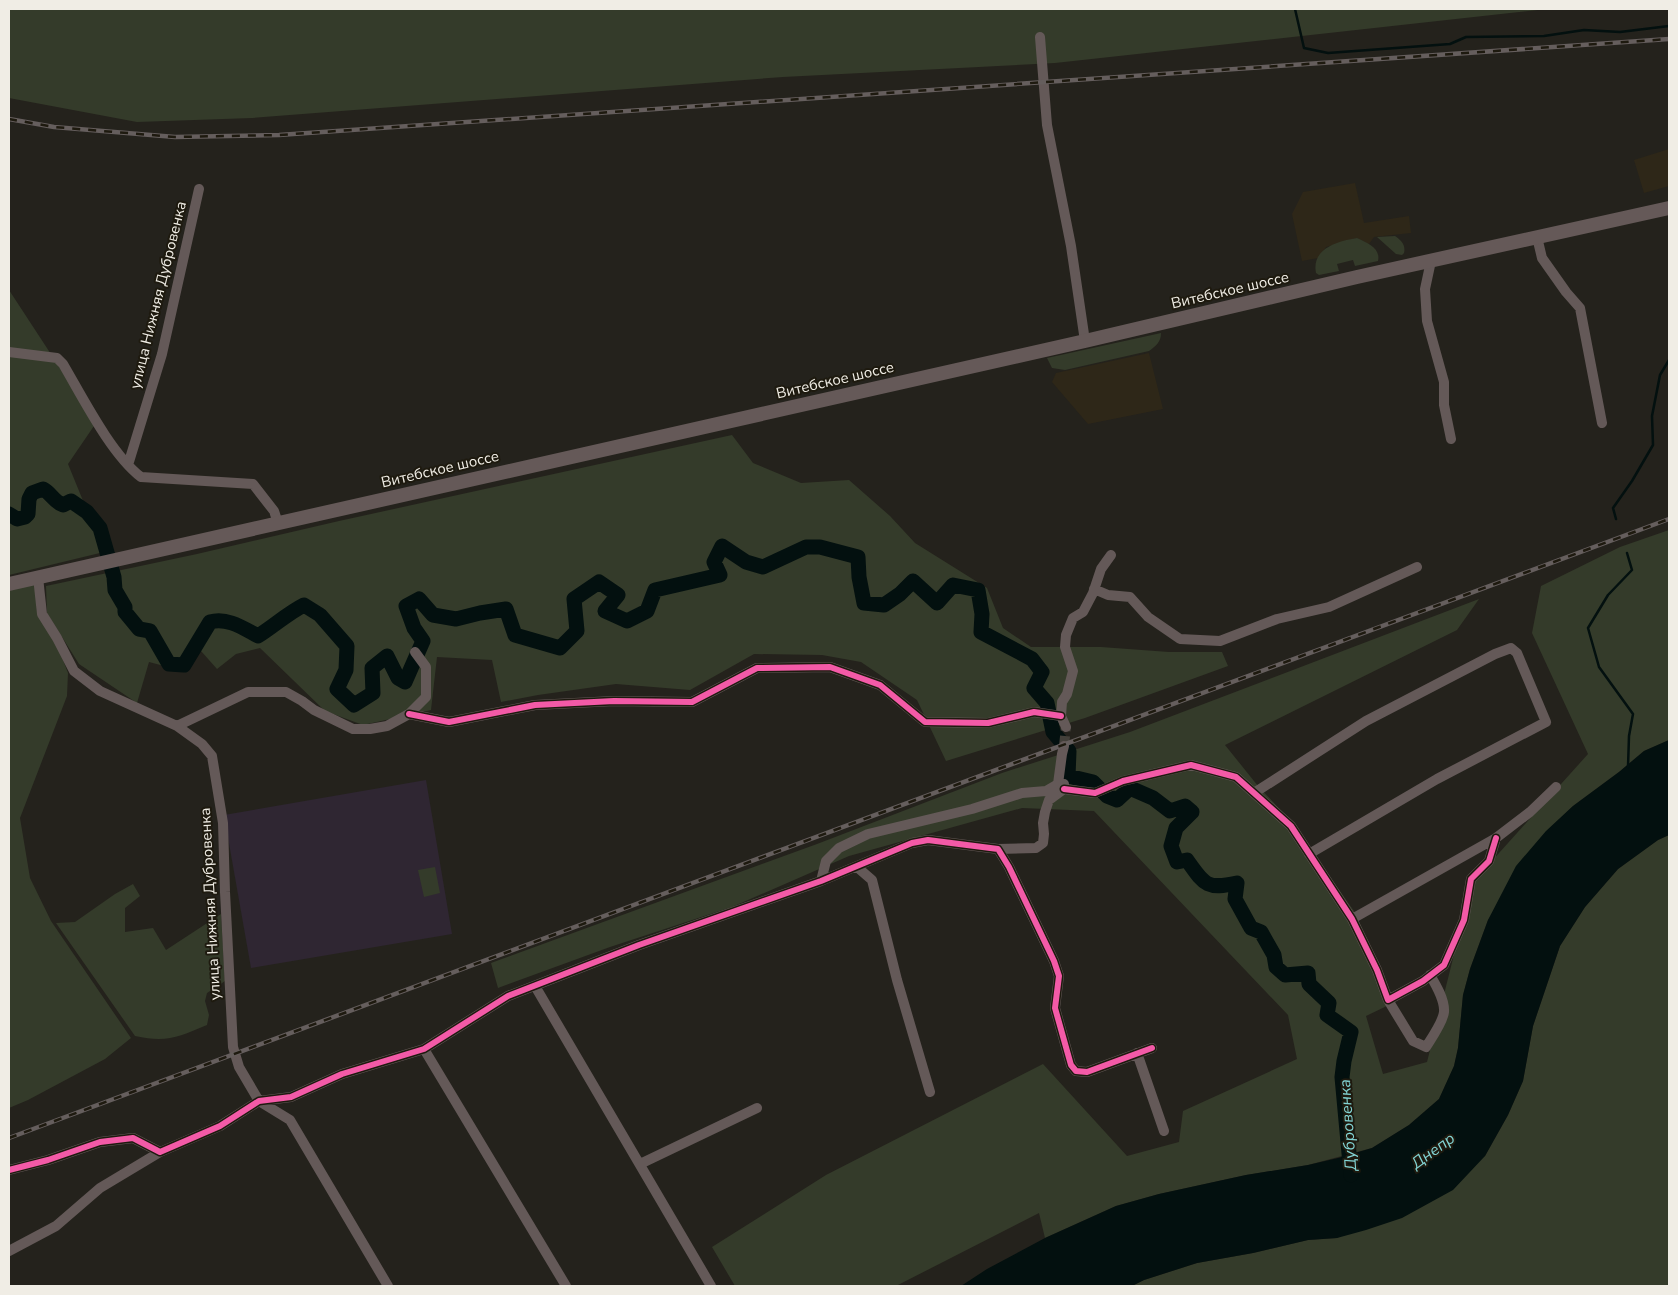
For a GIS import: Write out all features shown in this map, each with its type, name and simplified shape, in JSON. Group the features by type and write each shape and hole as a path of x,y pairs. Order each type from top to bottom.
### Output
{"main road":[{"name":"Витебское шоссе","path":"9,584 1669,208"}],"street":[{"path":"1040,37 1047,125 1072,246 1085,341"},
{"name":"улица Нижняя Дубровенка","path":"128,465 162,354 199,189"},
{"path":"1537,237 1542,258 1580,308 1602,423"},
{"path":"1431,261 1426,289 1427,321 1444,382 1444,405 1450,439"},
{"path":"9,352 57,358 63,364 105,434 128,465 141,477 253,484 274,511 278,523"},
{"path":"1066,727 1061,716 1062,702 1067,694 1073,670 1065,646 1066,635 1073,618 1084,612 1101,569 1112,555"},
{"path":"1094,589 1108,595 1130,597 1148,617 1180,639 1220,641 1277,619 1329,607 1417,567"},
{"name":"улица Нижняя Дубровенка","path":"38,577 42,614 74,670 100,691 177,726 202,744 212,756 223,823 233,1047 239,1067 259,1101"},
{"path":"1254,793 1366,721 1496,654 1511,648 1517,653 1546,722 1437,779 1309,854"},
{"path":"177,726 248,692 286,692 302,700 314,710 353,729 387,726 409,714 426,697 426,667 415,652"},
{"path":"409,714 449,722 535,705 614,701 692,702 757,668 830,667 880,685 925,722 988,723 1034,712 1061,716"},
{"path":"821,881 826,861 839,848 868,834 972,809 1022,793 1046,791 1058,784 1064,746"},
{"path":"1064,788 1095,793 1123,782 1191,765 1236,777 1291,826 1352,919 1377,970 1388,1000 1413,1041 1426,1047 1444,1012 1439,988 1430,976"},
{"path":"9,1252 56,1226 100,1188 160,1152 220,1126 259,1101 291,1097 342,1074 424,1049 508,996 639,945 821,881 912,842 928,840 998,849 1036,848 1043,843 1044,812 1049,800 1064,788 1065,780 1061,769"},
{"path":"1352,919 1496,838 1530,812 1556,787"},
{"path":"1388,1000 1430,976 1444,965 1464,920 1471,879 1490,861 1496,838"},
{"path":"998,849 1054,961 1059,976 1056,1008 1071,1065 1076,1071 1087,1072 1152,1048"},
{"path":"857,867 872,880 897,980 930,1092"},
{"path":"535,986 711,1286"},
{"path":"424,1049 566,1286"},
{"path":"1137,1053 1164,1131"},
{"path":"259,1101 290,1120 388,1286"},
{"path":"640,1164 757,1108"},
{"path":"9,1170 48,1160 100,1142 133,1138 160,1152"}],"shaded area":[{"path":"1669,149 1669,186 1644,193 1634,160"},
{"path":"1355,183 1364,223 1409,216 1411,233 1374,237 1369,244 1357,238 1326,247 1318,258 1302,261 1292,214 1303,192"},
{"path":"1149,353 1163,409 1088,424 1052,382 1056,373"},
{"path":"426,780 452,934 251,968 224,815"}],"green space":[{"path":"9,9 1547,9 1055,63 783,77 252,118 137,122 9,98"},
{"path":"1395,236 1404,245 1404,253 1402,255 1396,254 1377,237"},
{"path":"1357,238 1375,249 1378,261 1355,266 1353,260 1337,264 1339,271 1319,275 1316,273 1318,257 1322,252 1342,241"},
{"path":"9,290 96,423 68,464 104,552 9,575"},
{"path":"1161,333 1158,344 1149,351 1065,370 1052,368 1047,358"},
{"path":"732,435 753,463 801,483 849,480 890,516 915,543 987,588 1003,628 1031,647 1101,647 1169,652 1222,652 1228,666 1085,718 946,761 917,700 861,662 822,655 754,654 690,690 616,684 501,702 492,660 437,657 431,710 363,725 325,711 260,648 236,654 217,669 201,651 183,671 149,662 137,703 79,664 47,613 46,586"},
{"path":"1669,530 1669,740 1644,751 1573,806 1546,832 1488,920 1470,969 1463,995 1458,1048 1454,1066 1439,1099 1409,1125 1372,1148 1308,1165 1246,1175 1159,1194 1116,1206 1045,1238 1039,1213 896,1286 735,1286 712,1247 826,1175 1043,1064 1127,1156 1179,1142 1183,1111 1297,1059 1288,1015 1094,811 1022,808 849,856 732,907 610,947 498,988 491,963 817,844 1002,773 1130,732 1479,599 1457,630 1225,745 1258,786 1291,821 1356,914 1393,1003 1366,1016 1383,1074 1427,1062 1472,883 1588,754 1532,633 1541,586 1620,547"},
{"path":"36,581 37,613 58,647 68,673 67,696 20,818 30,878 51,921 131,1038 105,1059 28,1100 9,1108 9,588"},
{"path":"1669,835 1669,1286 1132,1286 1144,1280 1197,1263 1253,1253 1308,1240 1337,1238 1485,1156 1508,1115 1523,1081 1533,1026 1560,946 1585,907 1618,869 1658,840"},
{"path":"435,867 440,893 424,897 418,870"},
{"path":"133,884 140,896 125,908 125,932 153,928 166,950 221,914 225,981 207,993 205,1001 209,1015 207,1025 172,1038 156,1039 135,1036 56,923 75,922"}],"water":[{"name":"Днепр","path":"1669,740 1669,835 1658,840 1618,869 1585,907 1560,946 1533,1026 1523,1081 1508,1115 1485,1156 1453,1190 1402,1218 1366,1230 1337,1238 1308,1240 1253,1253 1197,1263 1144,1280 1132,1286 961,1286 987,1269 1045,1238 1116,1206 1159,1194 1246,1175 1338,1158 1372,1148 1409,1125 1439,1099 1454,1066 1458,1048 1463,995 1470,969 1488,920 1516,866 1546,831 1573,806 1644,751"}],"waterway":[{"path":"1295,9 1304,48 1328,53 1450,44 1466,37 1544,36 1584,30 1620,32 1669,26"},
{"path":"1616,519 1613,508 1632,481 1653,445 1652,416 1660,375 1669,360"},
{"name":"Дубровенка","path":"9,514 17,519 25,517 28,514 29,499 32,493 43,489 60,504 63,505 71,501 87,512 100,528 114,577 115,590 125,607 125,612 139,629 150,631 169,664 184,665 210,622 229,622 258,636 304,605 320,615 347,646 346,670 337,689 354,705 373,693 372,668 387,656 398,678 405,682 423,641 414,628 406,606 419,599 433,615 456,619 506,609 515,635 560,648 577,631 574,599 599,582 618,595 605,611 627,621 647,611 655,590 720,575 714,562 722,546 746,562 763,567 806,547 820,547 858,557 859,577 864,603 884,605 900,594 913,581 937,603 953,585 978,590 982,614 981,632 1032,659 1042,672 1034,688 1047,703 1053,732 1069,751 1068,776 1093,782 1107,796 1117,800 1130,788 1153,798 1170,811 1185,806 1192,812 1176,828 1171,846 1177,862 1187,860 1202,880 1212,885 1237,883 1235,899 1251,928 1261,932 1274,955 1276,967 1285,975 1308,973 1309,984 1329,1003 1327,1015 1351,1032 1342,1077 1351,1175"},
{"path":"1627,553 1632,570 1608,595 1588,628 1599,667 1633,714 1629,736 1628,767"}],"tunnel":[{"path":"1064,746 1066,727"}],"railway":[{"path":"9,119 54,127 175,137 279,135 1669,39"},
{"path":"9,1138 1669,519"}],"cycle path":[{"path":"409,714 449,722 535,705 614,701 692,702 757,668 830,667 880,685 925,722 988,723 1034,712 1061,716"},
{"path":"1064,789 1095,793 1123,781 1191,765 1236,777 1291,826 1352,919 1377,970 1388,1000 1423,981 1444,965 1464,920 1471,879 1489,861 1496,838"},
{"path":"9,1170 48,1160 100,1142 133,1138 160,1152 220,1126 259,1101 291,1097 342,1074 424,1049 508,996 639,945 821,881 912,843 928,840 998,849 1009,867 1054,961 1059,976 1055,1008 1071,1065 1076,1071 1087,1072 1152,1048"}]}
